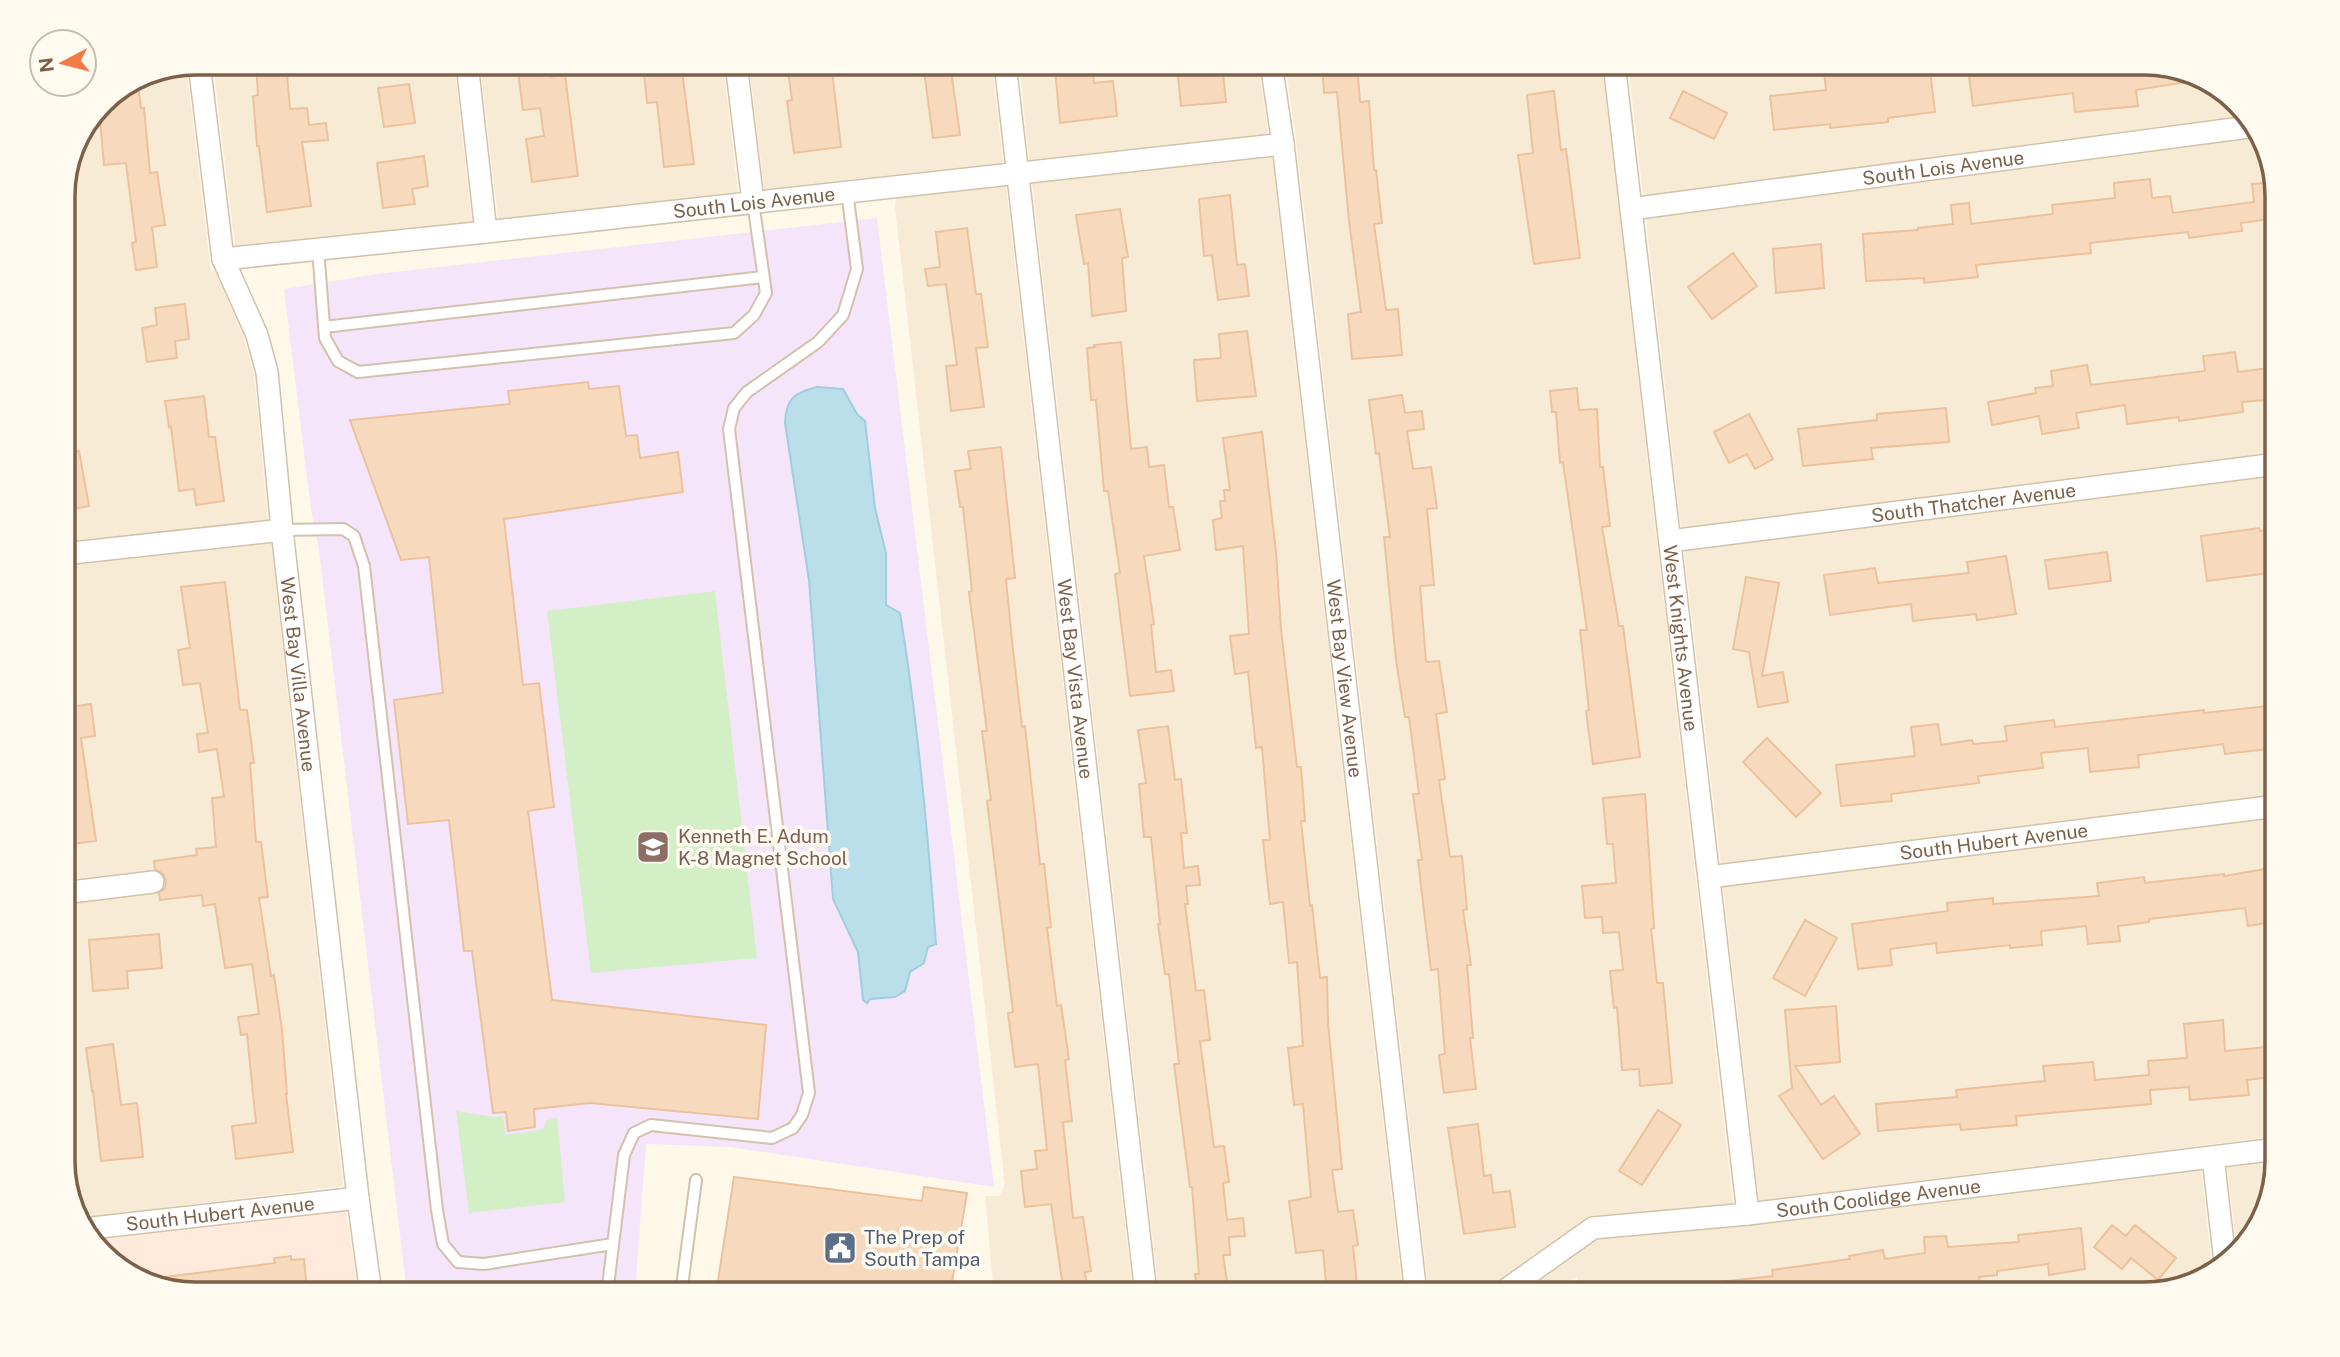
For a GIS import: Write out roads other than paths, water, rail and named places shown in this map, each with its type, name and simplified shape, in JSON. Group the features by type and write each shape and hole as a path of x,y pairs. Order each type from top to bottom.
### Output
{"street":[{"name":"West Bay Villa Avenue","path":"200,75 223,259 257,335 267,372 369,1282"},
{"path":"468,75 486,232"},
{"path":"737,75 753,202"},
{"name":"West Bay Vista Avenue","path":"1006,75 1145,1282"},
{"name":"West Bay View Avenue","path":"1273,75 1415,1282"},
{"name":"West Knights Avenue","path":"1615,75 1748,1214"},
{"name":"South Lois Avenue","path":"1632,209 2243,128"},
{"name":"South Lois Avenue","path":"223,259 1283,144"},
{"name":"South Thatcher Avenue","path":"1670,541 2264,466"},
{"path":"76,553 283,530"},
{"name":"South Hubert Avenue","path":"1709,877 2265,808"},
{"path":"76,891 153,882"},
{"name":"South Coolidge Avenue","path":"1517,1282 1592,1228 1748,1214 2265,1151"},
{"path":"2213,1157 2224,1251"},
{"name":"South Hubert Avenue","path":"96,1228 358,1198"}],"lane":[{"path":"608,1282 624,1155 634,1133 651,1125 772,1138 793,1128 802,1115 809,1093 729,429 734,408 747,392 818,342 843,315 856,269 847,191"},
{"path":"318,249 325,338 338,360 358,372 734,333 754,316 766,293 753,202"},
{"path":"324,327 763,277"},
{"path":"283,530 343,529 354,537 364,566 443,1244 458,1262 484,1264 613,1244"},
{"path":"683,1282 696,1180"}],"water":[{"path":"817,387 843,389 857,414 865,421 875,508 886,553 886,605 900,613 917,736 930,861 936,944 928,947 924,963 910,972 905,991 895,997 870,999 867,1003 863,1000 858,952 833,899 809,580 785,423 787,408 793,398"}],"place":[{"name":"Kenneth E. Adum K-8 Magnet School","path":"653,847"},
{"name":"The Prep of South Tampa","path":"840,1248"}]}
